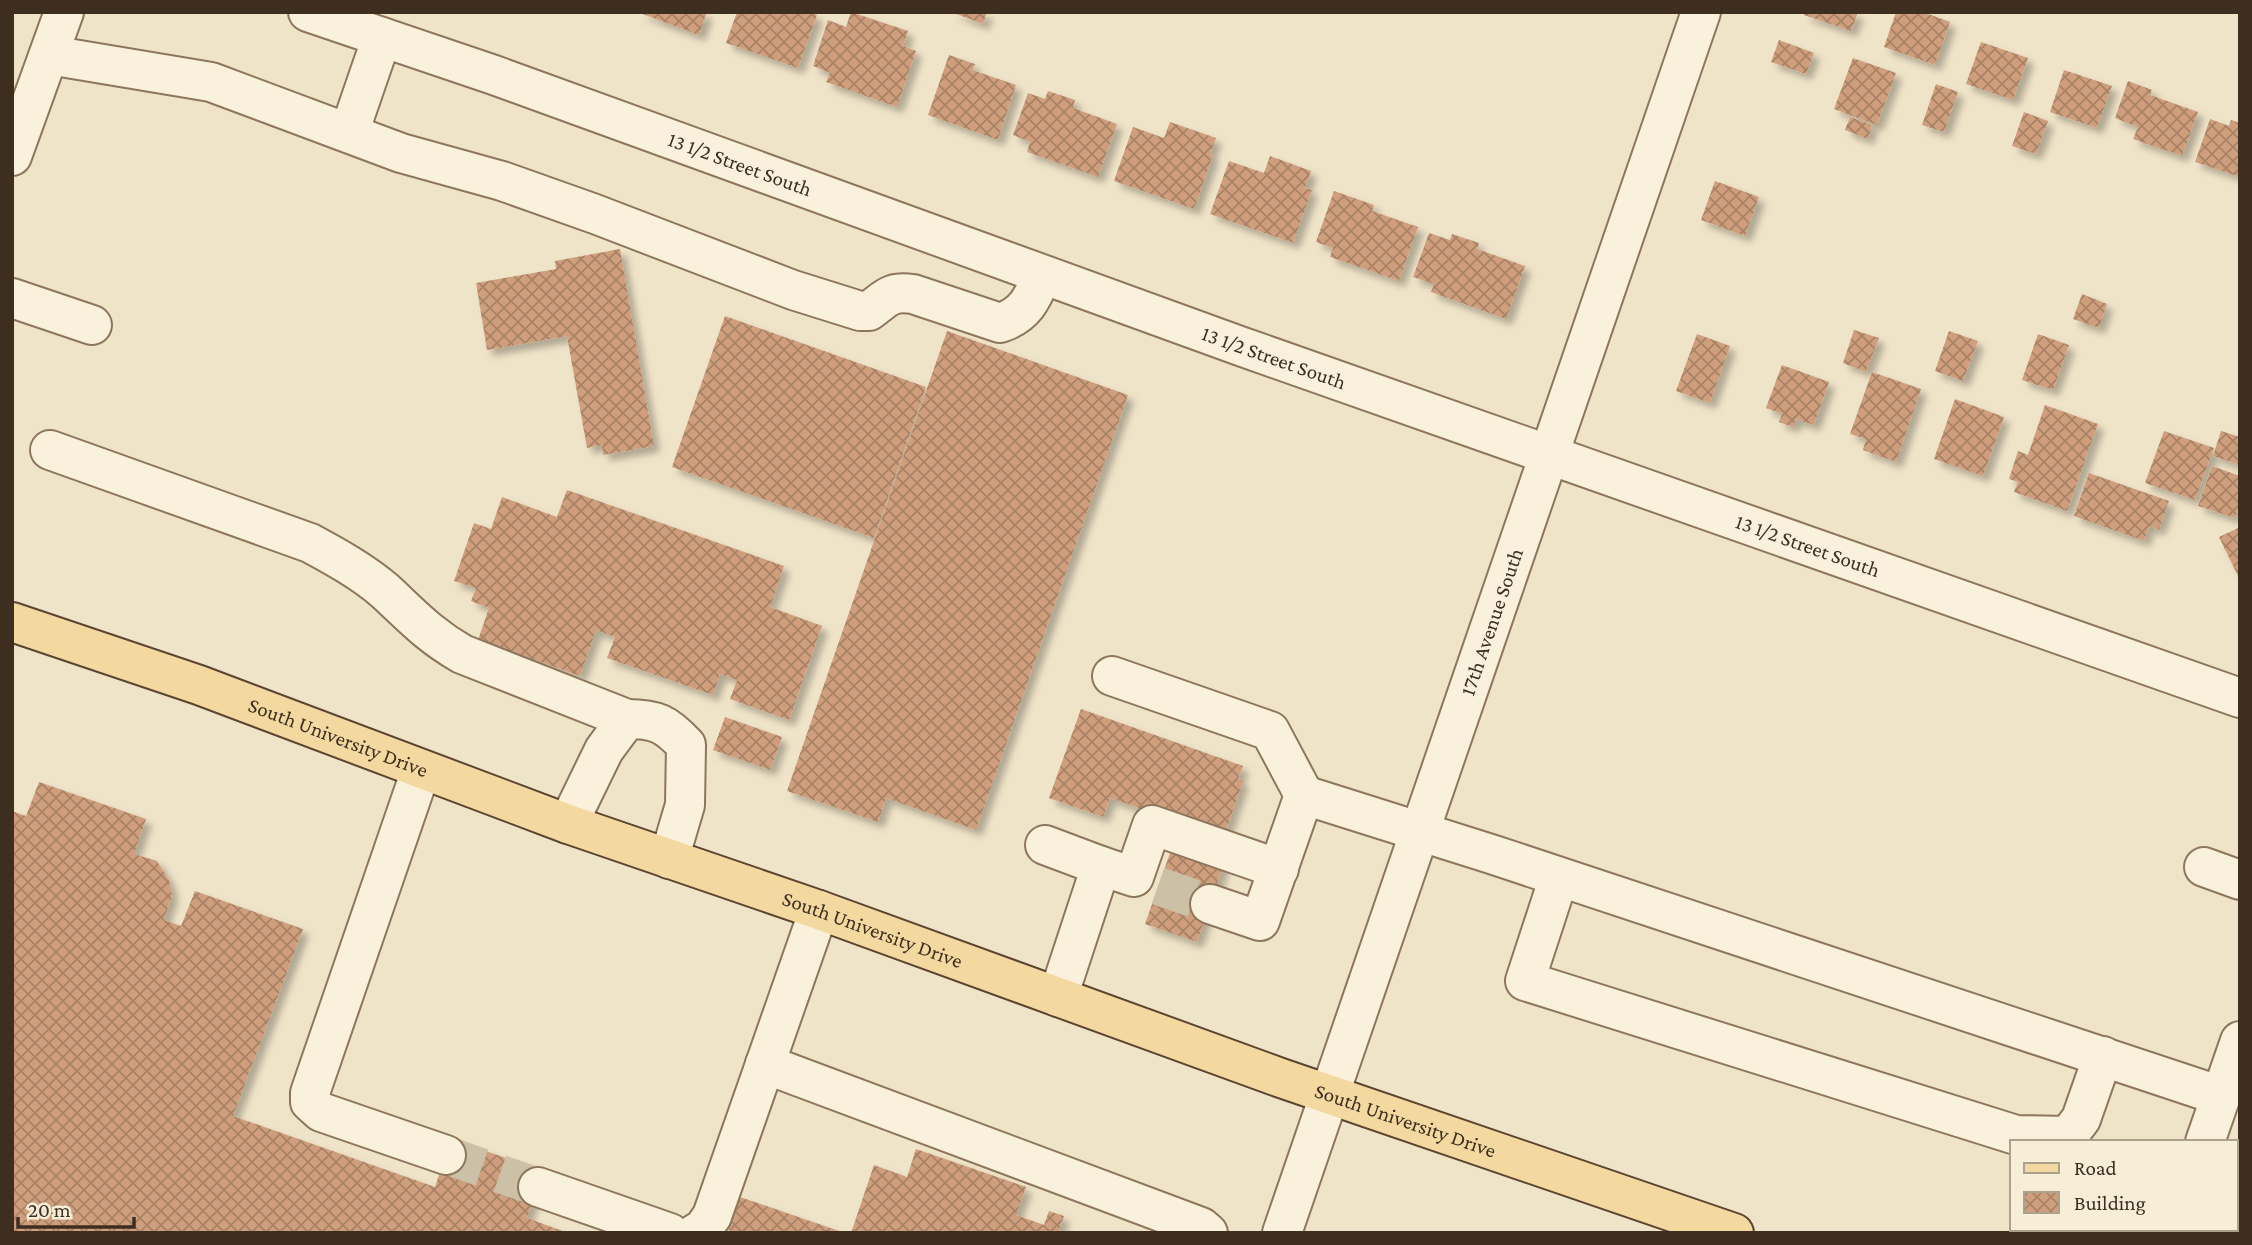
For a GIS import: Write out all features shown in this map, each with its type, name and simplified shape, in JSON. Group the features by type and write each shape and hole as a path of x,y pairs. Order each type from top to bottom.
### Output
{"main road":[{"name":"South University Drive","path":"12,622 200,685 568,824 819,911 1330,1095 1734,1233"}],"street":[{"path":"12,156 64,12"},
{"name":"13 1/2 Street South","path":"308,12 507,80 1042,276 2240,698"},
{"name":"17th Avenue South","path":"1282,1233 1700,12"},
{"path":"349,134 382,37"},
{"path":"49,55 211,82 401,153 502,181 793,290 860,311 869,311 886,296 899,292 913,294 1000,323 1013,319 1025,310 1042,276"},
{"path":"12,298 92,325"},
{"path":"50,450 310,543 384,590 409,616 462,654 627,719 644,719 670,728 687,745 685,805 669,859"},
{"path":"1112,676 1270,732 1304,795 2103,1056 2233,1067 2206,1140"},
{"path":"568,824 604,750 627,719"},
{"path":"421,770 310,1093 310,1102 320,1112 446,1155"},
{"path":"1210,904 1259,921 1304,795"},
{"path":"1058,997 1131,876 1152,825 1279,869"},
{"path":"1045,845 1131,876"},
{"path":"2204,867 2240,880"},
{"path":"1559,877 1525,981 2016,1135 2068,1136 2081,1119 2103,1056"},
{"path":"696,1233 703,1229 712,1216 819,911"},
{"path":"765,1064 1201,1227 1208,1233"},
{"path":"538,1187 670,1233"}],"building":[{"path":"637,12 707,12 699,35"},
{"path":"737,12 808,12 817,15 798,68 726,43"},
{"path":"851,12 908,31 903,46 916,51 897,107 826,82 830,73 813,66 828,20 846,27"},
{"path":"951,12 987,12 983,24"},
{"path":"1804,12 1858,12 1851,31 1804,15"},
{"path":"1896,12 1923,12 1950,22 1935,65 1884,47"},
{"path":"1779,40 1814,53 1806,74 1771,62"},
{"path":"1981,42 2028,58 2013,100 1966,84"},
{"path":"949,55 975,64 972,70 1016,85 998,140 928,115"},
{"path":"1853,58 1896,73 1877,125 1834,109"},
{"path":"2064,70 2112,86 2097,128 2050,112"},
{"path":"2128,81 2152,90 2150,95 2198,112 2182,156 2133,139 2138,127 2115,118"},
{"path":"1936,84 1958,92 1944,132 1922,125"},
{"path":"1048,91 1075,100 1073,108 1117,124 1098,177 1027,152 1030,142 1013,135 1028,93 1045,99"},
{"path":"2024,112 2048,121 2036,154 2012,146"},
{"path":"1850,117 1872,125 1868,139 1845,130"},
{"path":"2210,119 2229,126 2231,120 2240,123 2240,177 2195,162"},
{"path":"1170,122 1216,138 1210,154 1213,155 1194,209 1114,181 1133,127 1164,138"},
{"path":"1270,156 1311,171 1305,188 1312,190 1293,243 1210,214 1229,161 1264,173"},
{"path":"1715,181 1759,197 1745,236 1701,220"},
{"path":"1334,191 1374,205 1372,211 1418,227 1399,281 1330,257 1333,248 1316,242"},
{"path":"1429,233 1450,240 1452,234 1479,243 1477,249 1525,266 1506,319 1431,292 1434,284 1413,277"},
{"path":"620,249 654,446 603,455 602,445 587,448 567,336 487,350 476,283 556,269 555,261"},
{"path":"2082,294 2107,304 2099,328 2073,319"},
{"path":"725,316 926,387 874,538 672,467"},
{"path":"1854,330 1879,338 1866,372 1843,363"},
{"path":"947,331 1128,395 976,830 886,798 878,822 787,791"},
{"path":"1949,331 1978,341 1963,381 1935,371"},
{"path":"1697,334 1730,346 1710,403 1676,391"},
{"path":"2038,334 2069,345 2053,390 2022,380"},
{"path":"1782,365 1829,382 1814,425 1796,419 1793,427 1779,422 1782,414 1766,408"},
{"path":"1872,372 1921,389 1896,462 1863,450 1866,439 1850,434"},
{"path":"1955,399 2004,417 1983,476 1934,459"},
{"path":"2045,405 2098,424 2067,511 2014,492 2018,482 2009,479 2018,451 2028,455"},
{"path":"2164,431 2214,448 2195,500 2145,483"},
{"path":"2221,431 2240,437 2240,465 2213,456"},
{"path":"2212,466 2240,476 2240,504 2235,518 2198,506"},
{"path":"2089,473 2169,501 2159,530 2149,526 2144,541 2074,516"},
{"path":"567,490 784,566 770,607 822,626 789,720 730,699 737,680 720,674 713,695 607,658 615,637 596,630 580,676 478,640 489,608 471,601 476,588 454,581 474,523 491,529 502,497 557,517"},
{"path":"2240,527 2240,580 2219,537"},
{"path":"1081,709 1243,766 1238,779 1243,781 1224,837 1110,798 1103,817 1049,798"},
{"path":"725,717 782,737 770,770 713,750"},
{"path":"39,782 146,819 134,854 157,861 169,880 172,896 164,920 181,926 195,891 303,929 233,1116 435,1187 451,1139 543,1171 527,1218 568,1233 12,1233 12,811 26,816"},
{"path":"1175,839 1226,858 1197,942 1145,924"},
{"path":"916,1149 1026,1187 1016,1215 1044,1225 1049,1211 1064,1216 1059,1230 1064,1233 851,1233 874,1165 907,1177"},
{"path":"740,1197 842,1233 736,1233 728,1230"}],"tunnel":[{"path":"1158,886 1210,904"},
{"path":"446,1155 538,1187"}]}
